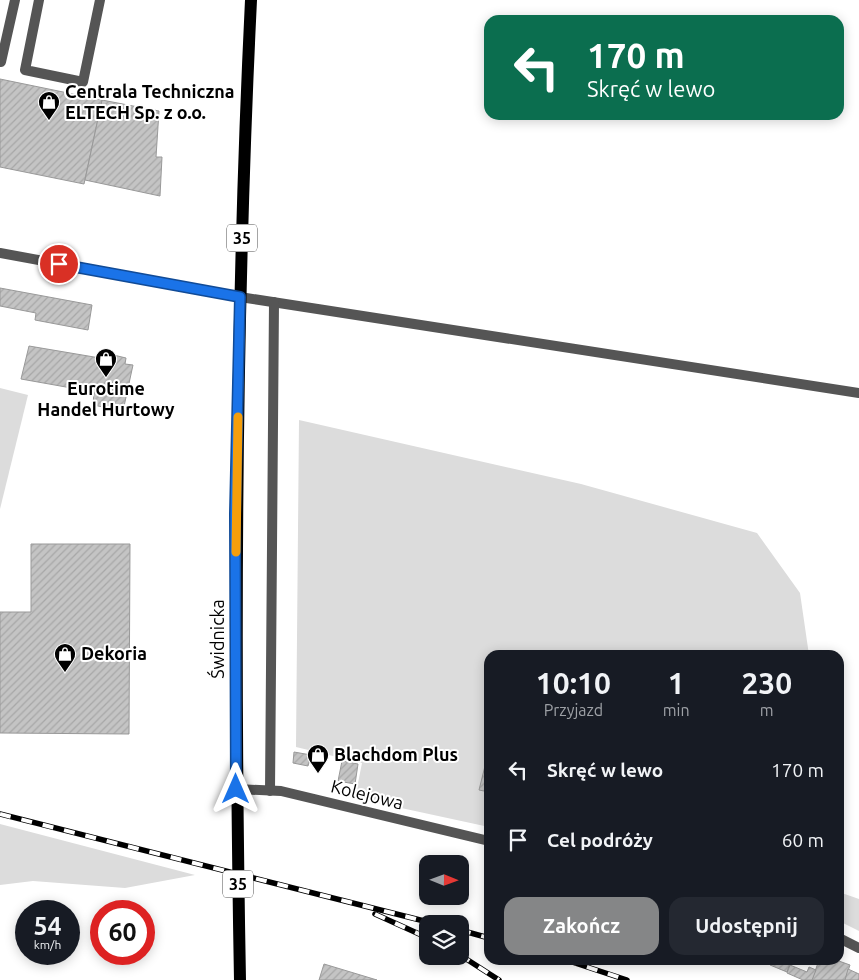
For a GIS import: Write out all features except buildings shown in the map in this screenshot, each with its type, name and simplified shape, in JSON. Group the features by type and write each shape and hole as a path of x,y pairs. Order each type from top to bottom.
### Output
{"main road":[{"name":"35","path":"240,297 251,0"},
{"name":"Świdnicka","path":"240,297 235,514 236,789 240,980"}],"street":[{"path":"1,62 15,0"},
{"path":"39,0 25,70 83,82 100,0"},
{"path":"0,253 240,297 859,393"},
{"path":"270,790 274,302"},
{"name":"Kolejowa","path":"236,789 281,791 484,840"},
{"path":"844,940 859,948"}],"shaded area":[{"path":"0,388 28,395 0,509"},
{"path":"299,420 581,484 757,533 800,593 808,650 484,650 484,826 355,798 362,763 296,747"},
{"path":"0,824 195,875 125,888 33,881 0,885"},
{"path":"844,894 859,899 859,931 844,924"}],"railway":[{"path":"0,814 419,920"},
{"path":"375,914 419,934"},
{"path":"469,932 484,937"},
{"path":"469,961 499,980"},
{"path":"581,965 627,980"}],"slow traffic":[{"path":"236,552 235,514 238,417"}],"place":[{"name":"Centrala Techniczna ELTECH Sp. z o.o.","path":"49,121"},
{"name":"Eurotime Handel Hurtowy","path":"106,378"},
{"name":"Dekoria","path":"65,673"},
{"name":"Blachdom Plus","path":"318,774"}],"route":[{"path":"59,264 240,297 235,514 236,789"}]}
